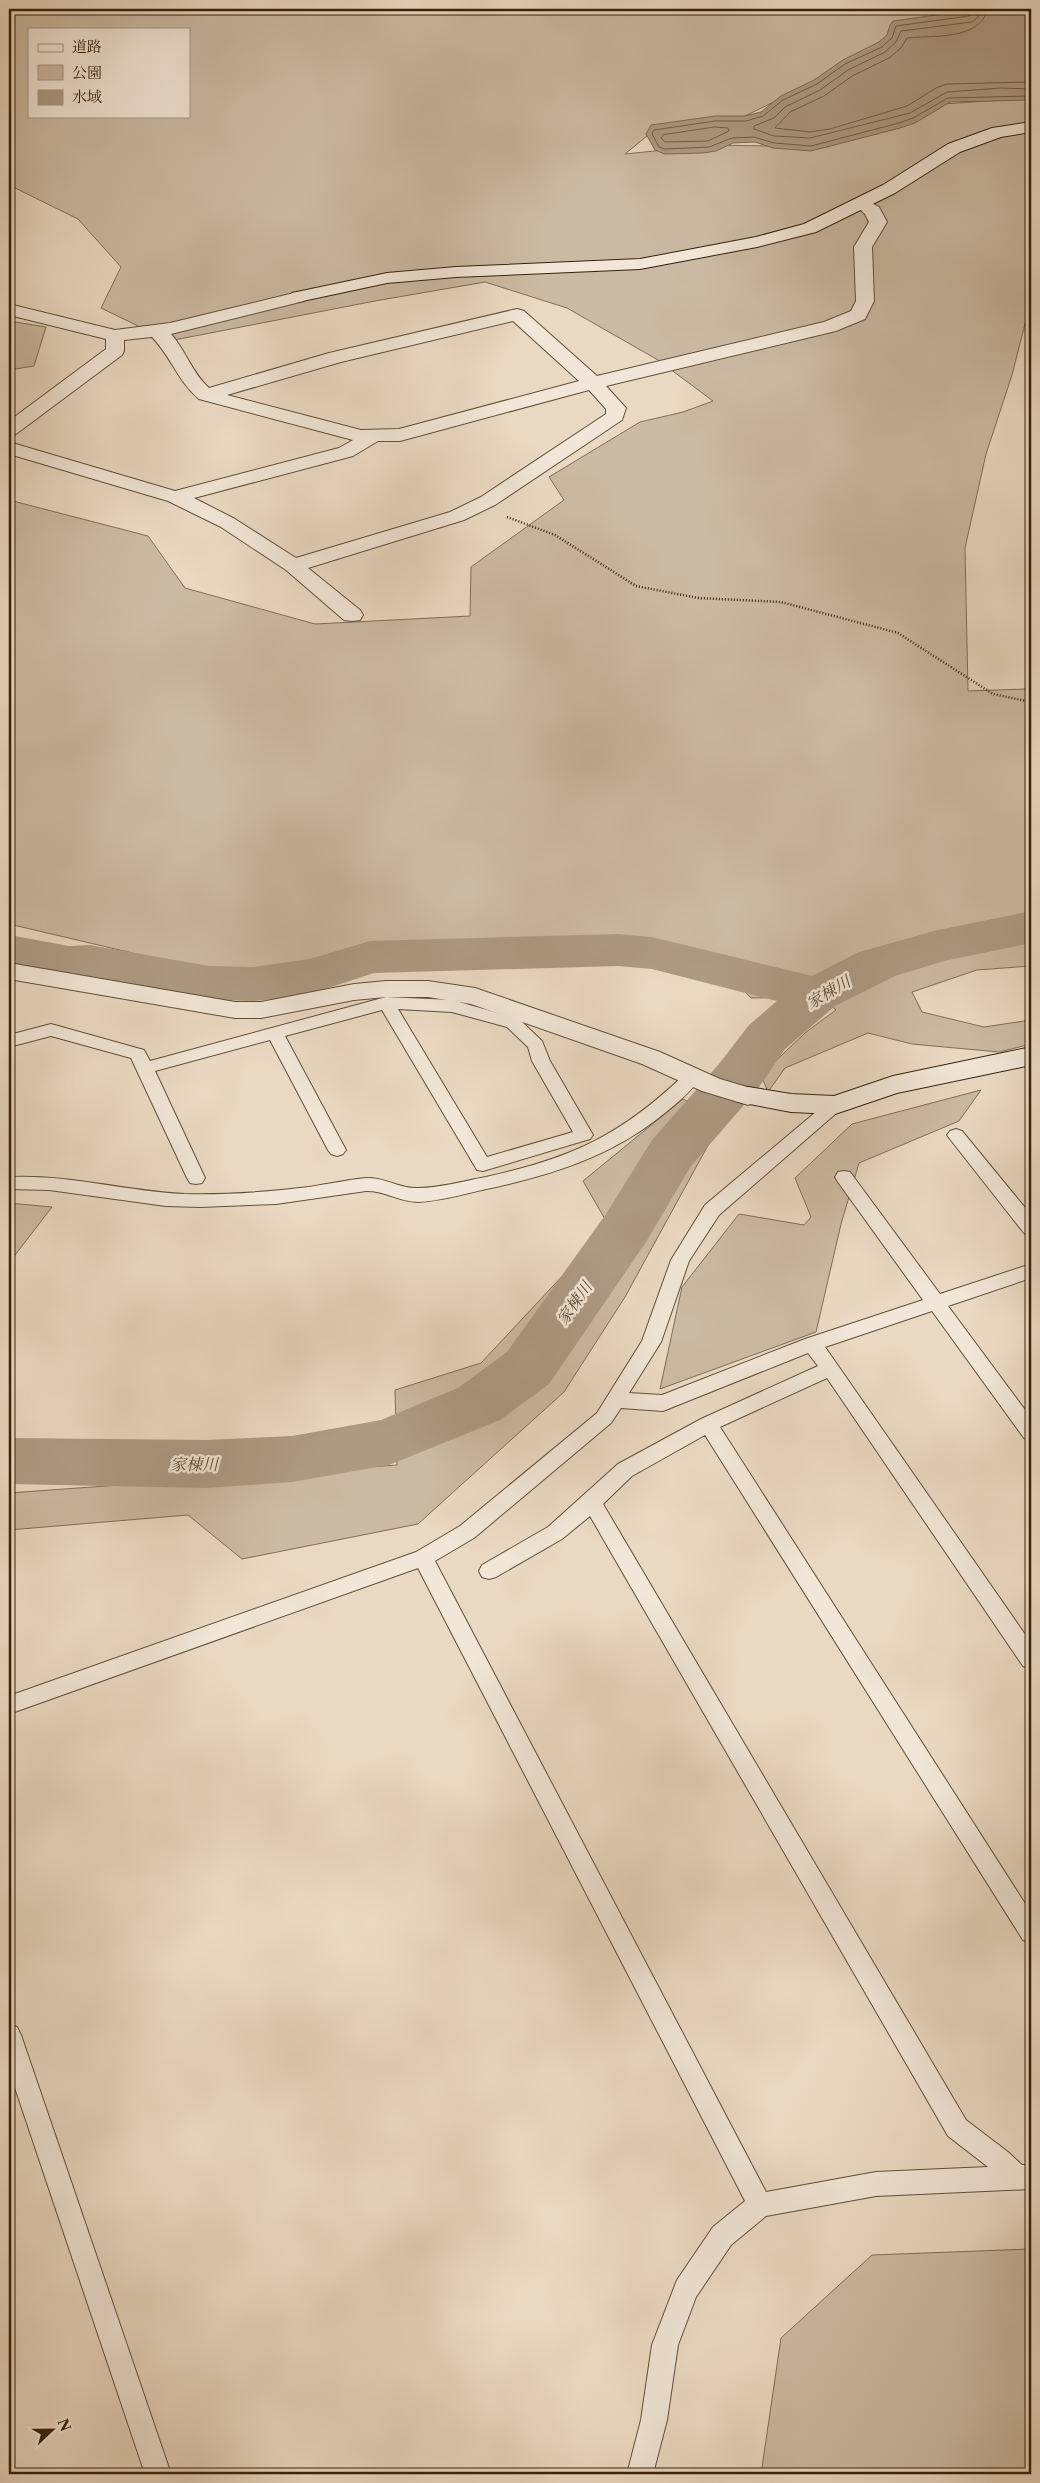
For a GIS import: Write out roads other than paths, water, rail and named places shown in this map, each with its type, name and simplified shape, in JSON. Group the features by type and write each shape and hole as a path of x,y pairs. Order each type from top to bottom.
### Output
{"street":[{"path":"9,309 116,336 157,331 387,278 456,272 640,264 708,253 810,228 862,202 954,148 998,132 1031,127"},
{"path":"157,331 172,348 192,383 206,395 361,436 400,435 593,383 779,337 829,327 858,315 865,301 863,247 878,222 873,210 862,202"},
{"path":"206,395 336,357 517,315 593,383 616,408 615,416 488,501 457,516 293,566"},
{"path":"9,430 115,351 116,336"},
{"path":"175,497 346,452 373,436"},
{"path":"9,448 175,497 228,523 293,566 352,615"},
{"path":"9,972 235,1010 261,1010 354,992 386,989 428,989 475,996 652,1058 701,1081 748,1096 790,1103 836,1105 893,1085 1031,1056"}],"lane":[{"path":"145,1068 386,1003 452,1006 513,1024 536,1045 541,1061 584,1135 483,1165 386,1003"},
{"path":"9,1041 51,1030 138,1054 196,1178"},
{"path":"275,1033 337,1150"},
{"path":"9,1183 54,1182 105,1192 169,1199 307,1194 375,1184 409,1195 441,1192 528,1174 590,1154 631,1132 666,1104 701,1081"},
{"path":"9,1705 423,1558 467,1532 604,1418 651,1342 680,1260 712,1210 836,1105"},
{"path":"956,1135 1031,1228"},
{"path":"844,1177 1031,1433"},
{"path":"615,1400 663,1403 812,1344 1031,1271"},
{"path":"812,1344 831,1368 1031,1660"},
{"path":"489,1571 555,1533 592,1502 625,1470 708,1424 831,1368"},
{"path":"708,1424 1031,1933"},
{"path":"592,1502 957,2128 1024,2177"},
{"path":"423,1558 760,2205"},
{"path":"9,2034 158,2474"},
{"path":"640,2474 654,2420 666,2345 686,2289 722,2236 760,2205 876,2184 1024,2177"}],"water":[{"path":"980,9 1031,9 1031,100 950,102 915,123 811,151 773,148 755,142 733,143 716,151 703,153 665,154 655,150 646,134 651,125 715,116 745,116 761,112 781,96 814,80 843,60 879,42 887,35 893,21"}],"waterway":[{"name":"家棟川","path":"817,994 877,964 938,946 1031,927"},
{"path":"9,951 69,962 90,961 209,983 254,984 286,981 319,974 370,957 499,955 618,950 652,953 817,994"},
{"name":"家棟川","path":"9,1461 206,1464 292,1459 389,1442 479,1404 528,1368 626,1228 671,1153 738,1077 767,1037 817,994"}]}
